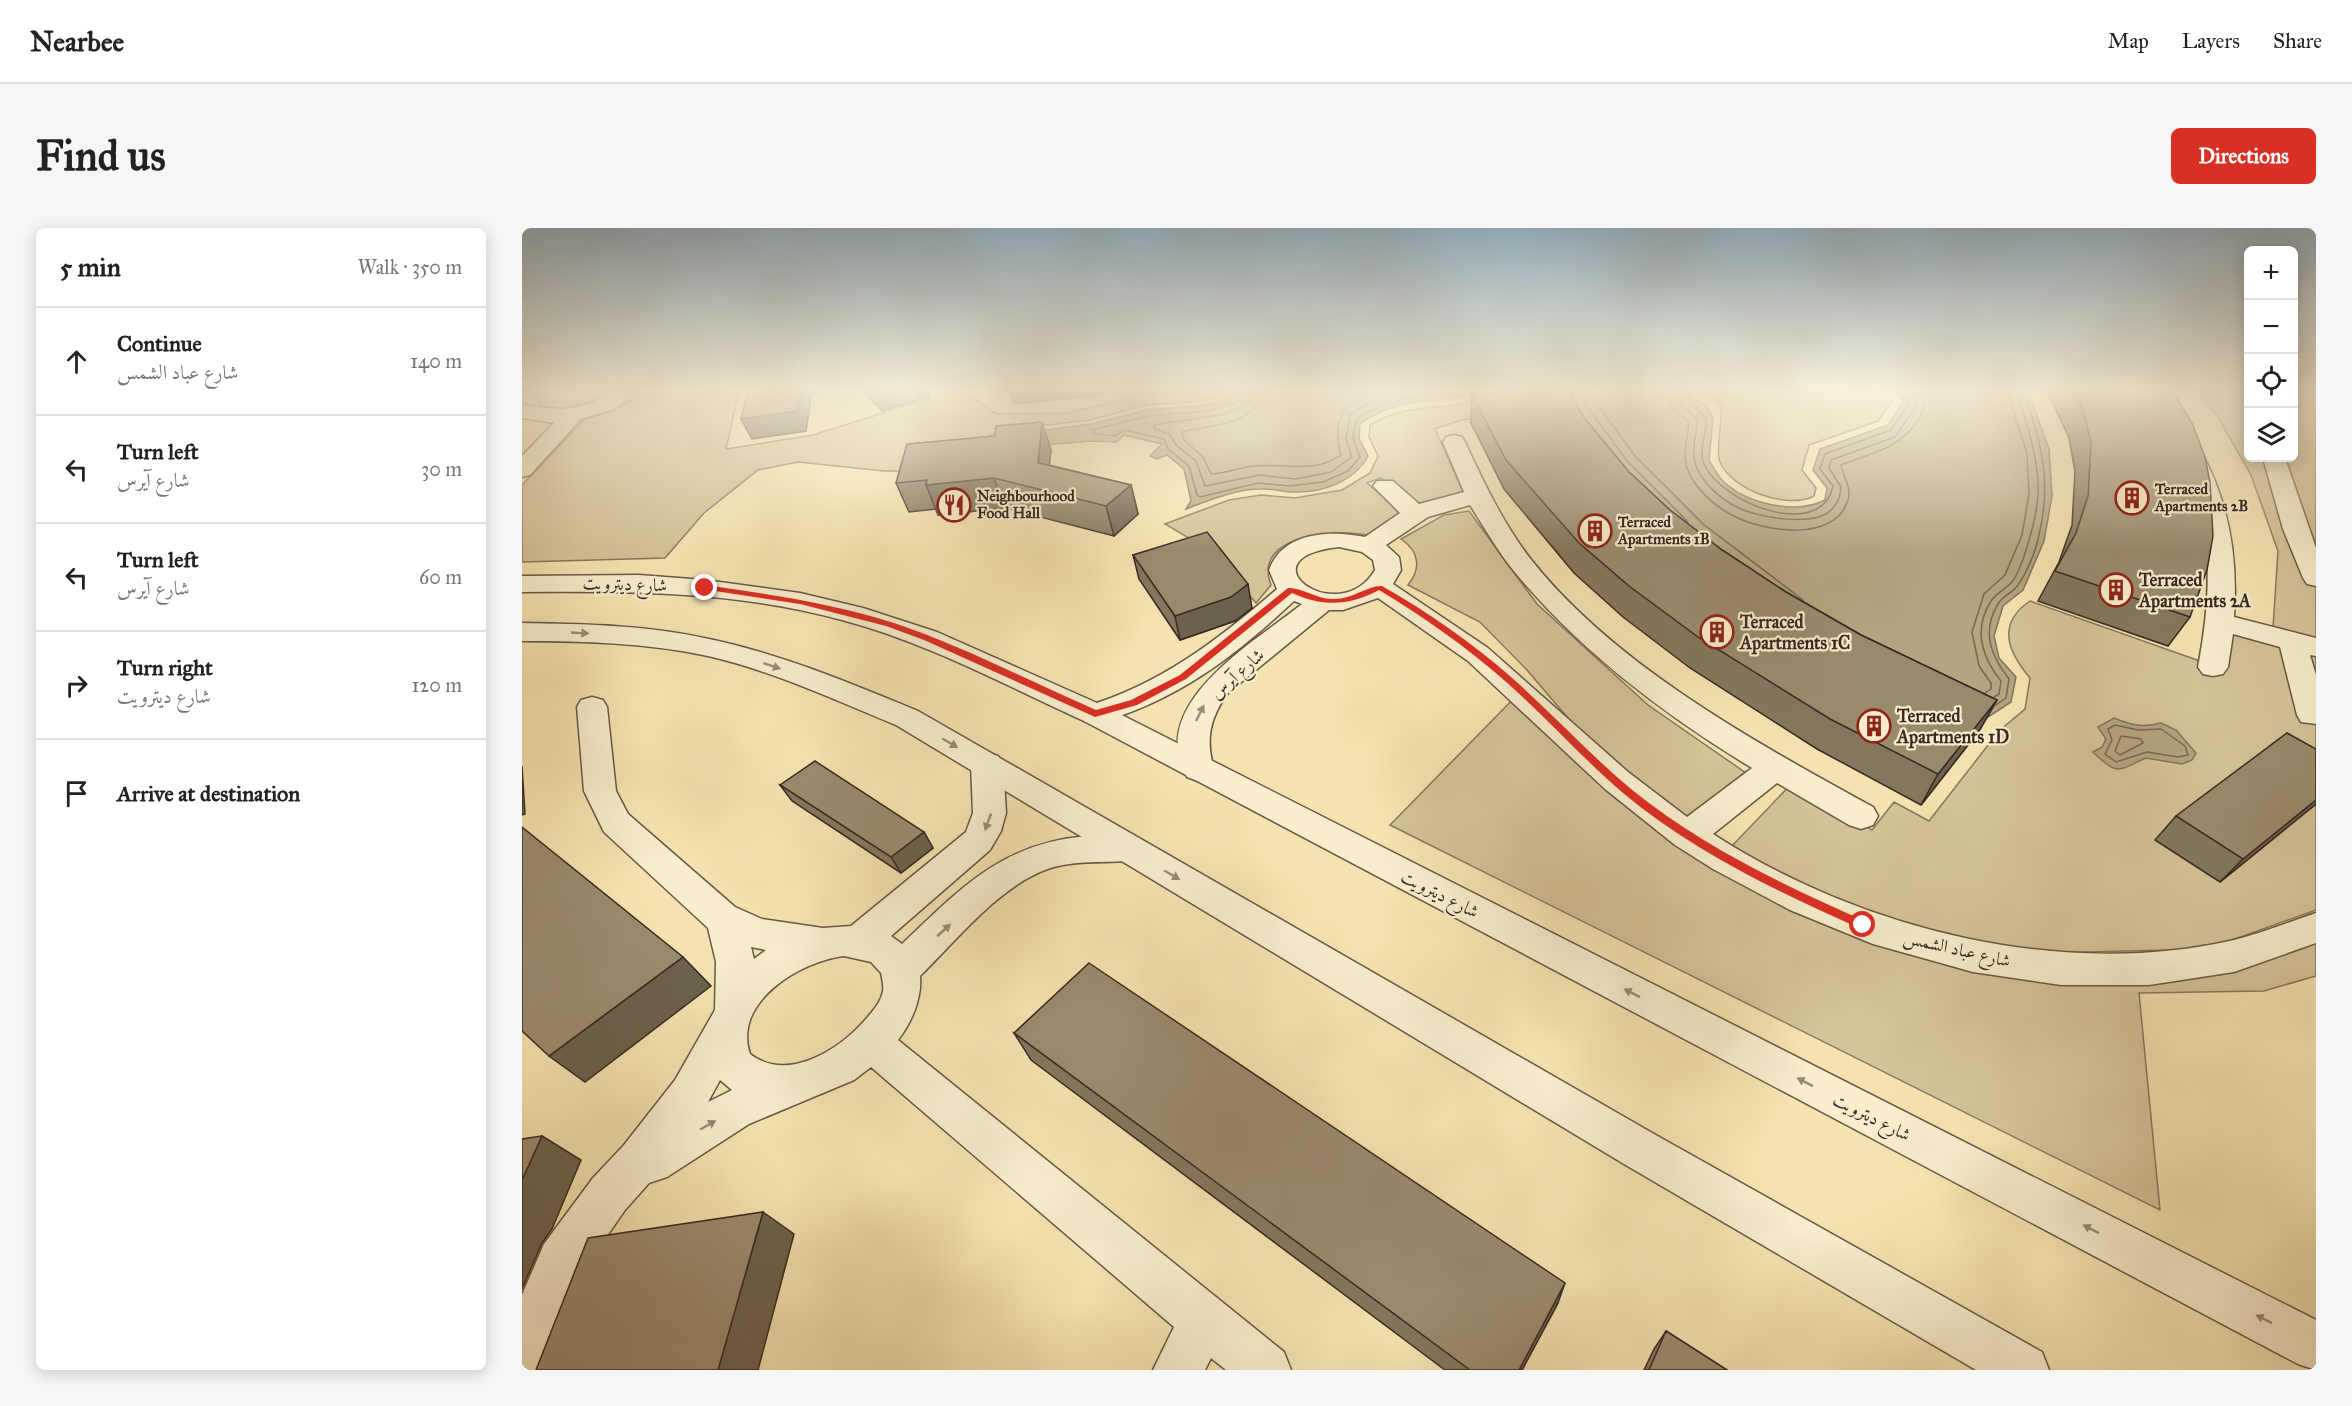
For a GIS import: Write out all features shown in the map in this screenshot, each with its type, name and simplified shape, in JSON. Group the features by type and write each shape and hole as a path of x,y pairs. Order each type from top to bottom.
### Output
{"street":[{"path":"522,470 546,444"},
{"path":"1455,444 1478,501 1502,538 1563,609 1604,646 1709,726 1774,768 1861,816"},
{"path":"2186,444 2211,499 2221,538 2225,579 2222,623 2213,667"},
{"path":"2275,462 2295,529 2316,578"},
{"path":"1385,486 1412,518"},
{"path":"1370,545 1412,518 1478,501"},
{"path":"1339,539 1370,545 1387,560 1389,569 1387,579 1379,587 1348,601 1311,599 1291,590 1284,581 1282,570 1294,552 1322,541 1339,539"},
{"name":"شارع ديترويت","path":"522,584 639,583 705,588 800,601 862,616 927,638 1095,714 2316,1346"},
{"name":"شارع عباد الشمس","path":"1379,587 1426,615 1467,645 1508,679 1627,790 1687,836 1769,883 1863,925 1921,944 1980,957 2040,966 2138,968 2198,963 2253,952 2316,928"},
{"name":"شارع آيرس","path":"1095,714 1143,699 1183,677 1291,590"},
{"name":"شارع آيرس","path":"1198,769 1191,740 1194,726 1207,699 1218,686 1323,601"},
{"path":"2222,623 2304,644 2312,715"},
{"path":"522,632 578,632 658,639 734,654 826,684 907,718 1639,1149 2024,1370"},
{"path":"592,707 600,791 616,823 723,918 758,934 802,942 843,941 886,950 901,970 903,987 899,1005 889,1025 873,1044 850,1062 824,1075 755,1100 703,1128 609,1194"},
{"path":"522,1352 561,1261 609,1194 640,1160 685,1102 710,1062 747,989 783,958 843,941 978,841 990,819 992,809 987,764"},
{"path":"1687,836 1774,768"},
{"path":"901,970 999,880 1022,864 1050,855 1126,848"},
{"path":"723,918 734,950 737,987 730,1020 727,1051 735,1067 751,1078 772,1084 797,1083"},
{"path":"873,1044 1204,1322 1266,1370"},
{"path":"1178,1370 1204,1322"}],"shaded area":[{"path":"561,444 727,444 726,449 755,444 971,444 913,471 884,471 798,462 758,470 704,513 665,558 522,562 522,485"},
{"path":"1372,444 1442,444 1464,494 1424,506 1380,478 1367,483 1405,516 1372,536 1321,534 1302,538 1286,545 1274,554 1268,568 1271,585 1256,603 1211,551 1165,524 1229,500 1261,495 1295,498 1342,490 1370,473 1378,456"},
{"path":"1719,444 1811,444 1802,470 1816,488 1814,496 1790,501 1761,495 1748,489 1726,472 1719,456"},
{"path":"2233,444 2244,444 2244,462 2270,462 2316,586 2316,640 2273,628 2278,551 2251,475"},
{"path":"2298,444 2316,444 2316,545 2284,462 2298,462"},
{"path":"1469,511 1537,604 1648,705 1759,782 1706,836 1607,764 1527,670 1480,622 1408,585 1417,567 1412,549 1401,539 1444,515"},
{"path":"2030,601 2217,667 2233,625 2316,650 2316,910 2207,949 2047,953 1908,929 1774,878 1729,849 1796,779 1872,830 1894,802 1929,821 1999,731 2025,709 2030,678 2011,648 2009,629 2019,610"},
{"path":"1523,689 1765,892 2055,972 2316,934 2316,976 2264,991 2139,993 2160,1210 1390,825"}],"water":[{"path":"996,444 1053,444 988,450"},
{"path":"1162,444 1362,444 1368,456 1354,473 1326,488 1304,492 1251,489 1186,509 1191,501 1184,469 1167,455 1157,459 1150,456"},
{"path":"1603,444 1711,444 1709,460 1722,481 1747,497 1787,507 1801,507 1825,500 1827,488 1813,470 1820,449 1833,444 2047,444 2049,449 2052,496 2044,541 2023,590 2003,606 1994,636 1999,658 2016,677 2011,702 1982,721 1688,542"},
{"path":"2114,718 2137,725 2161,723 2176,730 2196,753 2192,760 2182,764 2146,758 2124,768 2114,768 2093,752 2102,747 2106,739 2098,727"}],"building":[{"path":"907,444 1040,444 1038,463 1131,485 1106,506 994,478 926,485 927,480 896,483"},
{"path":"1498,444 1606,444 1629,472 1670,510 1722,550 1786,592 1861,635 1997,700 1938,774 1830,719 1698,637 1629,586 1579,543 1506,460"},
{"path":"2091,444 2200,444 2210,482 2213,536 2207,570 2190,617 2055,571 2076,533 2088,496"},
{"path":"1207,532 1248,584 1231,597 1175,616 1133,555"},
{"path":"2287,733 2316,749 2316,800 2243,859 2176,816"},
{"path":"815,761 924,832 891,857 780,785"},
{"path":"522,827 683,957 549,1056 522,1031"},
{"path":"1089,963 1565,1283 1519,1370 1470,1370 1014,1033"},
{"path":"542,1136 522,1180 522,1139"},
{"path":"763,1212 718,1370 536,1370 588,1238"},
{"path":"1666,1331 1727,1370 1649,1370"}],"place":[{"name":"Terraced Apartments 2B","path":"2132,498"},
{"name":"Neighbourhood Food Hall","path":"954,505"},
{"name":"Terraced Apartments 1B","path":"1595,531"},
{"name":"Terraced Apartments 2A","path":"2116,590"},
{"name":"Terraced Apartments 1C","path":"1717,632"},
{"name":"Terraced Apartments 1D","path":"1874,726"}],"route":[{"path":"705,588 800,601 889,624 927,638 1095,714 1152,695 1183,677 1291,590 1311,599 1336,602 1360,597 1379,587 1426,615 1467,645 1508,679 1627,790 1687,836 1769,883 1863,925"}]}
